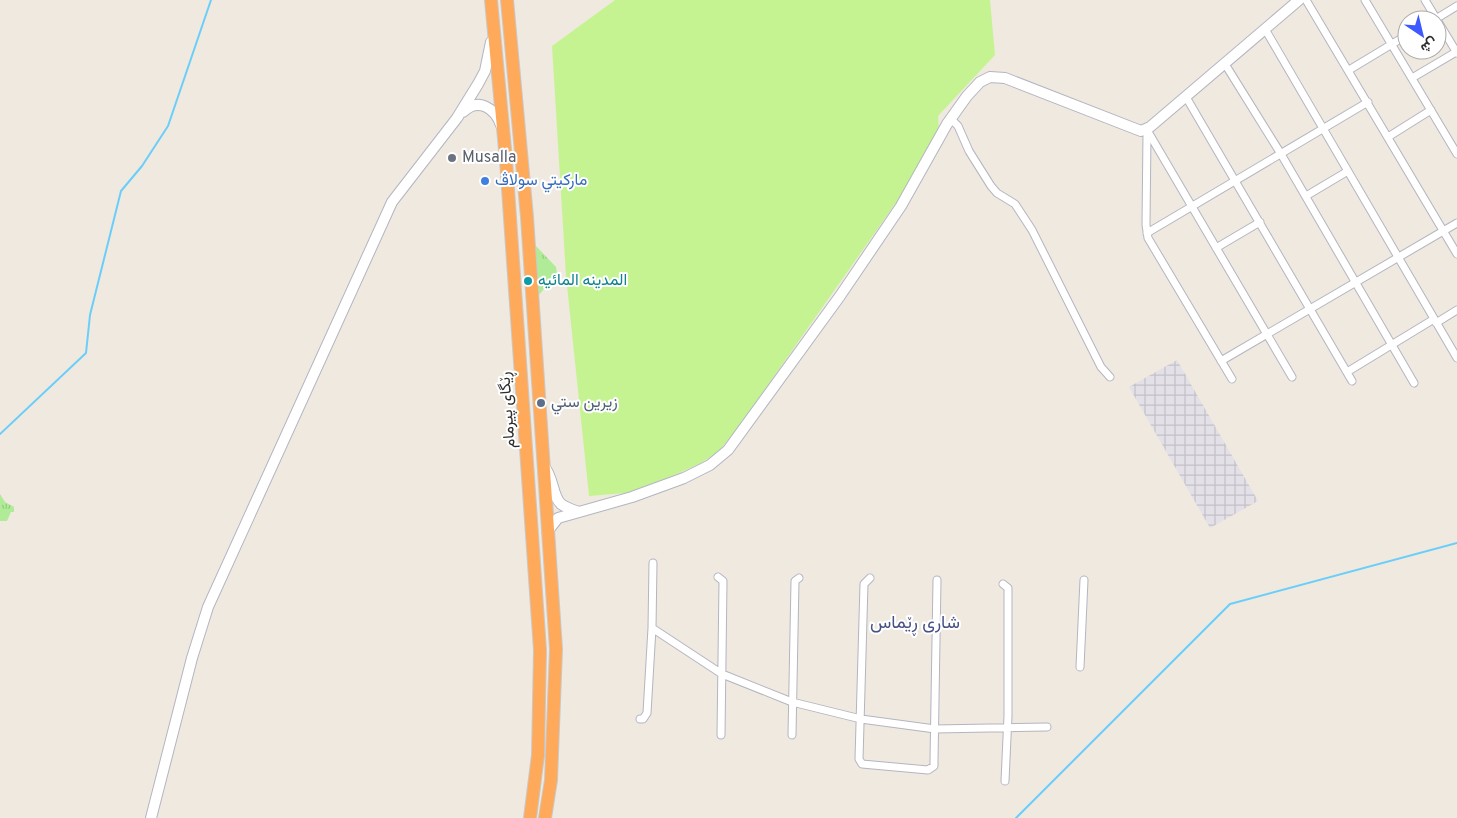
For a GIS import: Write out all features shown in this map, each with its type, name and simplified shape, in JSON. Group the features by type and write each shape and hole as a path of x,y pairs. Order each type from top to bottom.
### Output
{"highway":[{"name":"ڕێگای پیرمام","path":"491,0 513,261 540,650 538,755 530,818"},
{"name":"ڕێگای پیرمام","path":"507,0 529,254 556,649 551,780 545,818"},
{"path":"513,261 529,254"}],"street":[{"path":"548,532 558,518 684,478 710,464 728,450 890,222 951,119 977,85 994,75 1005,78 1141,132 1147,130 1299,0"},
{"path":"1306,0 1457,254"},
{"path":"1365,0 1457,154"},
{"path":"151,818 192,658 208,607 392,202 457,118 485,70 493,28"},
{"path":"1265,30 1457,358"},
{"path":"1412,78 1457,53 1447,38"},
{"path":"1349,70 1397,41"},
{"path":"1225,64 1306,196 1414,383"},
{"path":"1186,97 1352,381"},
{"path":"1147,233 1368,102"},
{"path":"457,118 472,106 487,107 498,117 503,130"},
{"path":"1388,137 1431,110"},
{"path":"951,119 958,126 969,151 990,186 1020,210 1101,367 1110,377"},
{"path":"1147,130 1292,377"},
{"path":"1147,130 1147,233 1232,379"},
{"path":"1306,196 1348,171"},
{"path":"1216,248 1260,222"},
{"path":"1221,361 1354,282 1457,224"},
{"path":"1347,372 1457,310"},
{"path":"543,464 550,473 557,500 562,505 579,512"},
{"path":"640,719 643,719 647,713 654,563"},
{"path":"718,577 723,581 722,735"},
{"path":"792,735 795,580 799,578"},
{"path":"870,578 864,584 859,759 862,764 928,770 934,766 937,580"},
{"path":"1080,667 1084,580"},
{"path":"1003,584 1008,588 1008,727 1005,782"},
{"path":"652,628 722,674 792,702 861,719 935,729 1047,727"}],"shaded area":[{"path":"1177,360 1258,501 1210,528 1129,387"}],"green space":[{"path":"615,0 990,0 995,55 938,116 939,132 900,197 734,433 717,453 701,463 668,478 626,493 589,496 566,276 552,46"},
{"path":"535,245 556,267 557,273 538,296"},
{"path":"0,494 5,502 14,507 14,512 11,512 7,521 0,521"}],"waterway":[{"path":"0,434 86,353 90,315 121,191 142,166 168,126 211,0"},
{"path":"1016,818 1230,604 1457,543"}],"place":[{"name":"Musalla","path":"452,158"},
{"name":"ماركيتي سولاڤ","path":"485,181"},
{"name":"المدينه المائيه","path":"528,281"},
{"name":"زيرين ستي","path":"541,403"}],"district":[{"name":"شاری ڕێماس","path":"915,623"}]}
